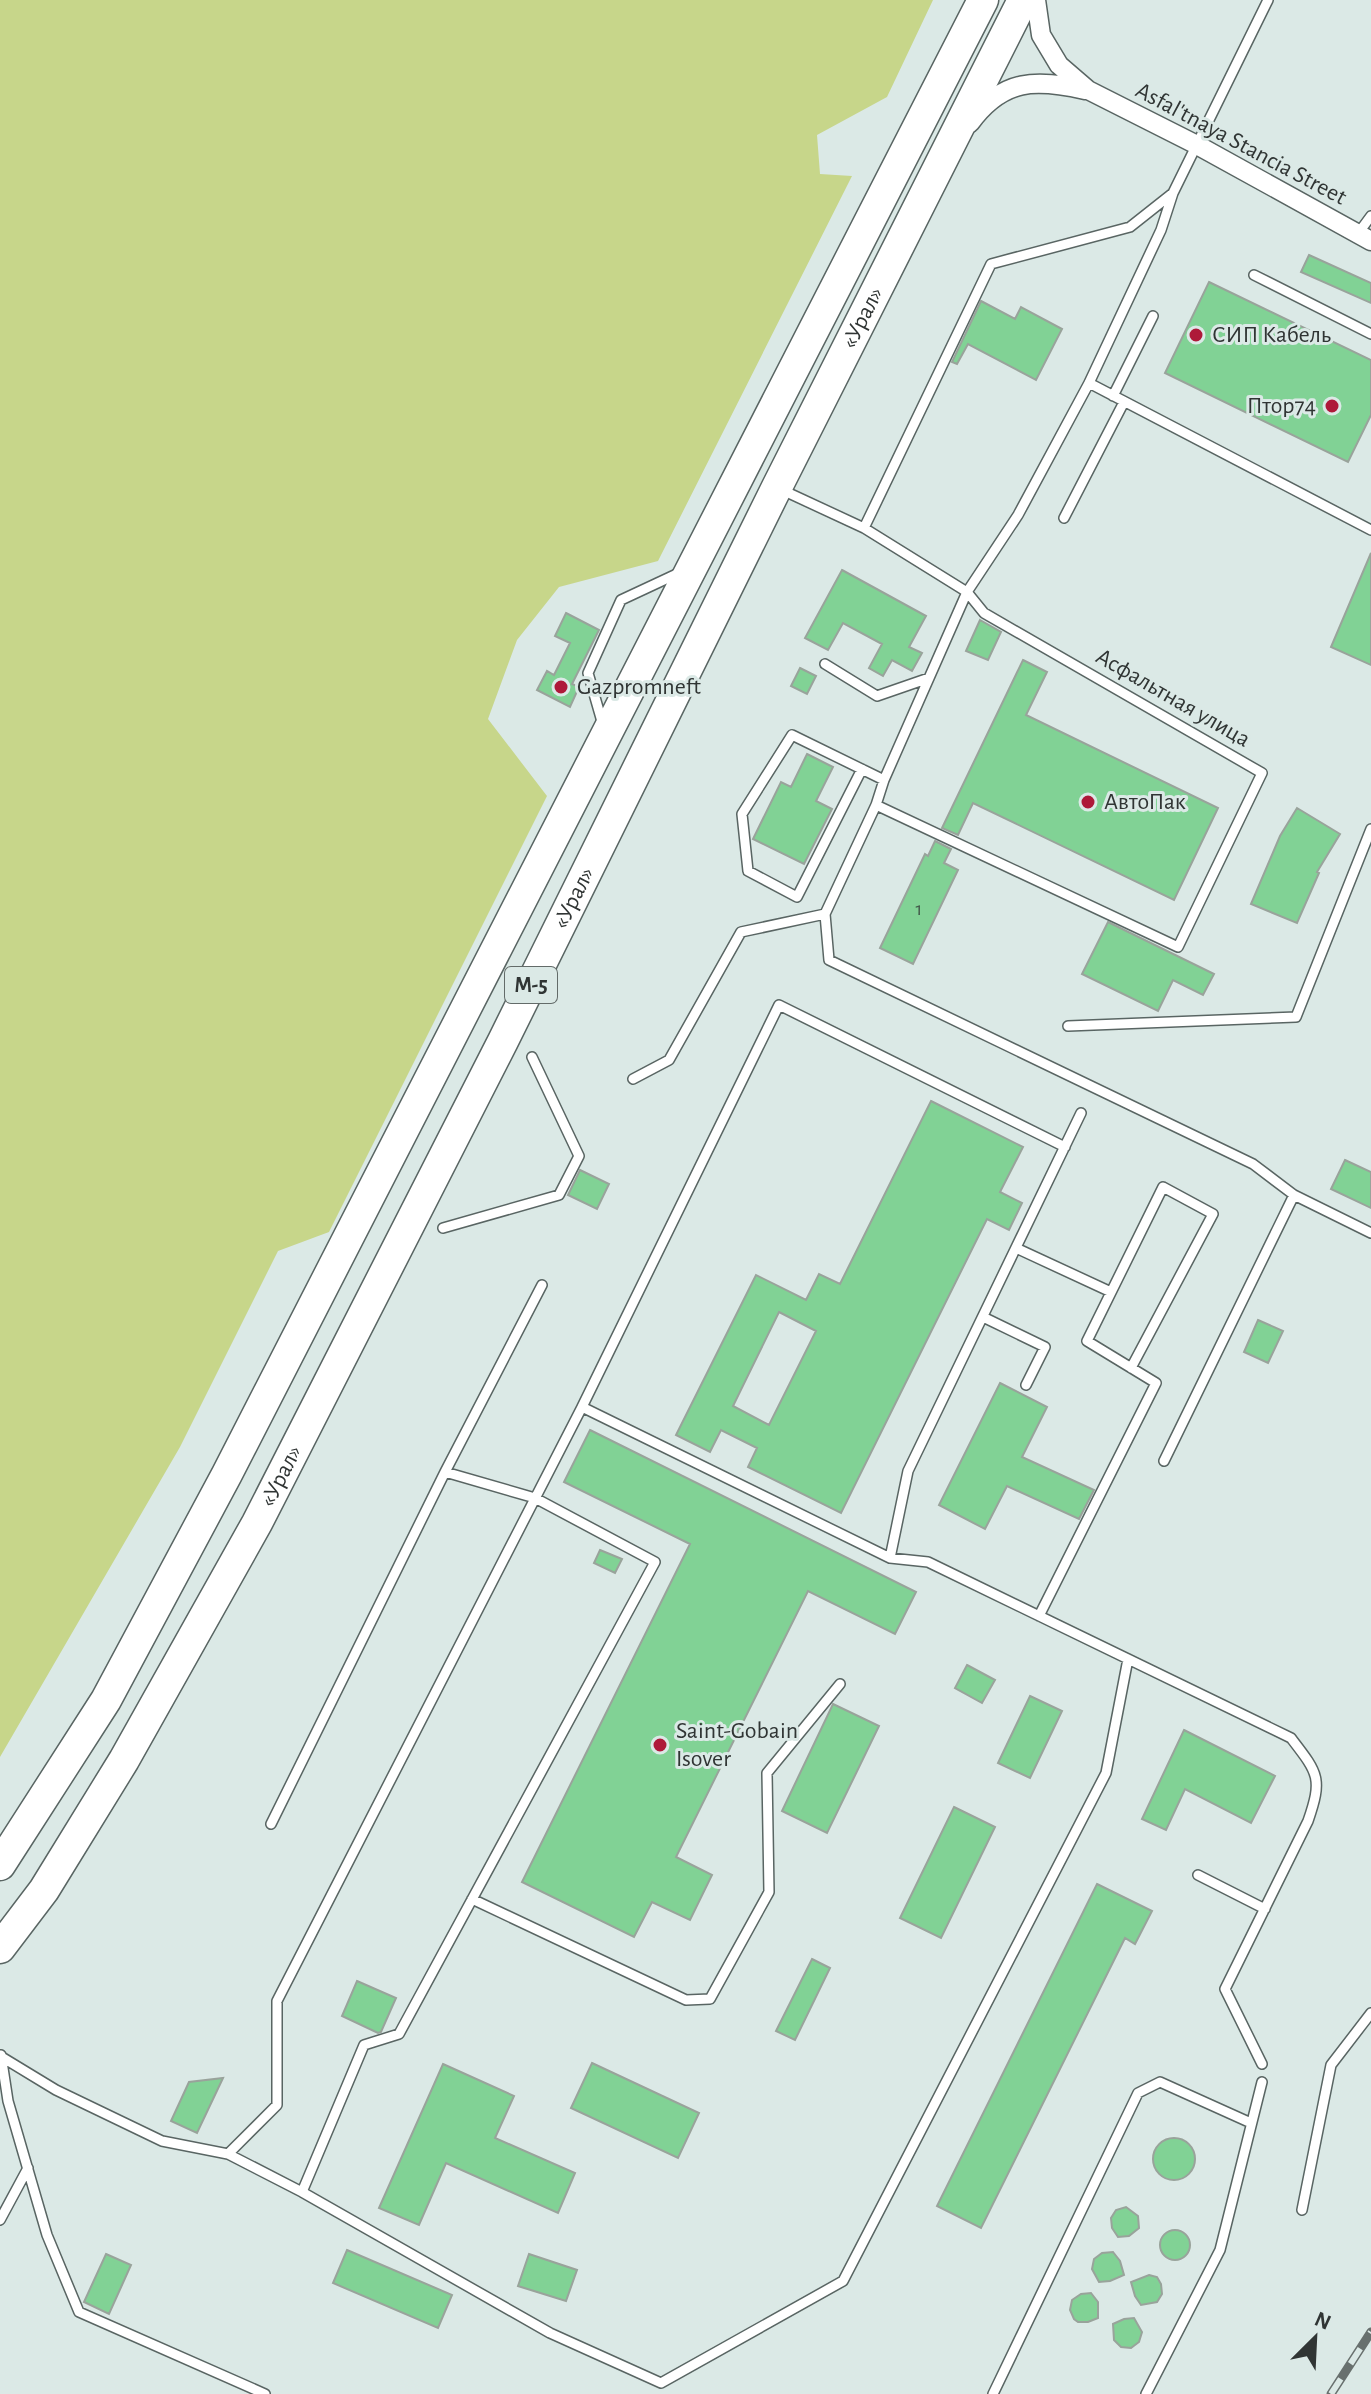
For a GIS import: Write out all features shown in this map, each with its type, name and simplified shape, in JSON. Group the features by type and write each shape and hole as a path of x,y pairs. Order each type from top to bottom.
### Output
{"main road":[{"name":"«Урал»","path":"0,1865 106,1700 227,1474 983,0"},
{"name":"«Урал»","path":"8,1938 44,1890 124,1760 257,1523 503,1041 777,487 1023,0"}],"street":[{"path":"1036,0 1041,35 1059,65 1088,90"},
{"path":"944,157 976,114 1002,93 1025,83 1051,82 1088,90"},
{"name":"Asfal'tnaya Stancia Street","path":"1088,90 1197,145 1364,238"}],"lane":[{"path":"1268,0 1173,193 1161,230 1089,383 1018,515 967,592 884,780 876,805 825,914 829,960 1253,1164 1294,1195 1371,1233"},
{"path":"864,528 991,264 1130,227 1173,193"},
{"path":"1364,238 1371,216"},
{"path":"1254,275 1371,334"},
{"path":"1113,396 1153,316"},
{"path":"1089,383 1371,530"},
{"path":"1064,518 1124,402"},
{"name":"Асфальтная улица","path":"777,487 864,528 967,592 984,613 1262,773 1178,947 876,805"},
{"path":"606,736 588,673 621,600 692,567"},
{"path":"825,664 877,696 929,678"},
{"path":"862,769 797,897 748,871 742,814 792,735 862,769 884,780"},
{"path":"1068,1026 1296,1017 1371,829"},
{"path":"633,1079 669,1060 741,932 825,914"},
{"path":"228,2154 277,2105 277,2001 582,1407 779,1005 1065,1147"},
{"path":"443,1228 559,1195 579,1156 532,1057"},
{"path":"890,1558 908,1471 1081,1113"},
{"path":"1039,1616 1156,1383 1131,1368 1087,1341 1163,1187 1213,1214 1131,1368"},
{"path":"1164,1461 1294,1195"},
{"path":"1016,1248 1111,1292"},
{"path":"271,1824 445,1472 542,1285"},
{"path":"983,1317 1045,1347 1026,1385"},
{"path":"582,1407 890,1558 928,1562 1291,1738 1313,1767 1317,1794 1308,1821 1225,1989 1262,2064"},
{"path":"302,2192 364,2045 399,2034 655,1562 535,1498 445,1472"},
{"path":"0,2055 56,2090 162,2141 228,2154 302,2192 550,2333 661,2383 843,2281 1106,1773 1128,1659"},
{"path":"472,1899 686,2000 710,1999 769,1892 767,1773 840,1684"},
{"path":"1198,1875 1265,1909"},
{"path":"0,1957 8,1938"},
{"path":"1302,2210 1331,2065 1371,2013"},
{"path":"0,2055 8,2101 47,2235 79,2312 265,2394"},
{"path":"993,2394 1138,2093 1160,2082 1251,2123"},
{"path":"1146,2394 1220,2250 1262,2082"},
{"path":"0,2220 28,2168"}],"green space":[{"path":"0,0 933,0 887,97 817,135 820,174 852,176 658,561 559,587 517,640 488,719 547,796 329,1232 278,1251 180,1447 0,1757"}],"building":[{"path":"1309,255 1371,283 1371,303 1301,272"},
{"path":"1209,282 1371,360 1371,415 1348,462 1165,373"},
{"path":"981,301 1015,319 1021,307 1062,329 1036,380 968,344 957,364 952,362"},
{"path":"1371,553 1371,665 1331,647"},
{"path":"842,570 926,616 909,647 922,653 912,671 892,660 883,676 869,668 882,644 843,623 828,650 805,638"},
{"path":"566,613 599,630 572,684 579,687 570,707 537,690 547,671 554,675 570,643 555,636"},
{"path":"980,620 1001,632 988,660 966,651"},
{"name":"АвтоПак","path":"1023,660 1047,672 1026,715 1218,808 1174,900 973,803 958,835 942,828"},
{"path":"800,668 816,676 807,694 791,686"},
{"path":"807,754 833,767 816,801 832,809 804,864 753,839 781,782 791,787"},
{"path":"1297,808 1340,834 1317,872 1297,923 1251,904 1280,836"},
{"path":"935,841 951,849 944,863 958,870 913,964 880,948 925,854 928,856"},
{"path":"1108,922 1214,974 1203,995 1173,980 1158,1011 1082,974"},
{"path":"931,1101 1023,1147 1000,1192 1022,1203 1009,1230 987,1219 841,1513 748,1467 757,1448 721,1430 710,1452 676,1435 756,1275 806,1300 819,1274 840,1284","holes":["779,1312 816,1331 769,1425 733,1406"]},
{"path":"1345,1160 1371,1172 1371,1208 1331,1189"},
{"path":"580,1170 609,1184 597,1209 568,1195"},
{"path":"1258,1320 1283,1331 1268,1363 1244,1352"},
{"path":"1000,1383 1047,1407 1022,1457 1094,1490 1079,1519 1007,1486 985,1529 939,1505"},
{"name":"Saint-Gobain Isover","path":"590,1430 916,1592 895,1634 808,1591 676,1857 712,1875 690,1920 652,1902 634,1937 522,1882 690,1544 564,1482"},
{"path":"600,1550 622,1559 615,1573 594,1563"},
{"path":"967,1665 995,1680 982,1703 955,1688"},
{"path":"1030,1696 1062,1711 1030,1778 998,1763"},
{"path":"833,1704 879,1726 827,1833 782,1811"},
{"path":"1184,1730 1275,1776 1251,1823 1185,1789 1166,1830 1142,1819"},
{"path":"954,1807 995,1827 941,1938 900,1918"},
{"path":"1097,1884 1152,1911 1135,1944 1125,1938 981,2228 937,2206"},
{"path":"812,1959 830,1968 795,2040 776,2031"},
{"path":"357,1981 396,1998 381,2032 342,2016"},
{"path":"592,2063 699,2113 678,2158 571,2108"},
{"path":"443,2064 514,2096 495,2138 575,2173 558,2213 446,2163 419,2225 379,2208"},
{"path":"223,2078 197,2133 171,2121 189,2082"},
{"path":"1174,2138 1189,2144 1195,2159 1189,2174 1174,2180 1159,2174 1153,2159 1159,2144"},
{"path":"1126,2207 1138,2216 1139,2228 1129,2236 1118,2237 1112,2228 1111,2218 1116,2210"},
{"path":"1175,2230 1185,2235 1190,2245 1185,2255 1175,2260 1165,2255 1160,2245 1165,2235"},
{"path":"347,2250 452,2295 438,2328 333,2283"},
{"path":"1113,2252 1120,2261 1124,2275 1099,2282 1092,2269 1094,2259 1102,2253"},
{"path":"106,2254 131,2265 109,2314 84,2302"},
{"path":"529,2254 577,2270 566,2301 518,2286"},
{"path":"1149,2275 1157,2277 1162,2294 1157,2302 1141,2305 1131,2282"},
{"path":"1091,2293 1098,2302 1098,2318 1078,2322 1070,2310 1072,2300 1081,2294"},
{"path":"1134,2318 1142,2332 1139,2342 1131,2348 1121,2347 1114,2340 1113,2324"}],"railway":[{"path":"1331,2394 1371,2332"}],"place":[{"name":"СИП Кабель","path":"1196,335"},
{"name":"Птор74","path":"1332,406"},
{"name":"Gazpromneft","path":"561,687"},
{"name":"АвтоПак","path":"1088,802"},
{"name":"Saint-Gobain Isover","path":"660,1745"}]}
